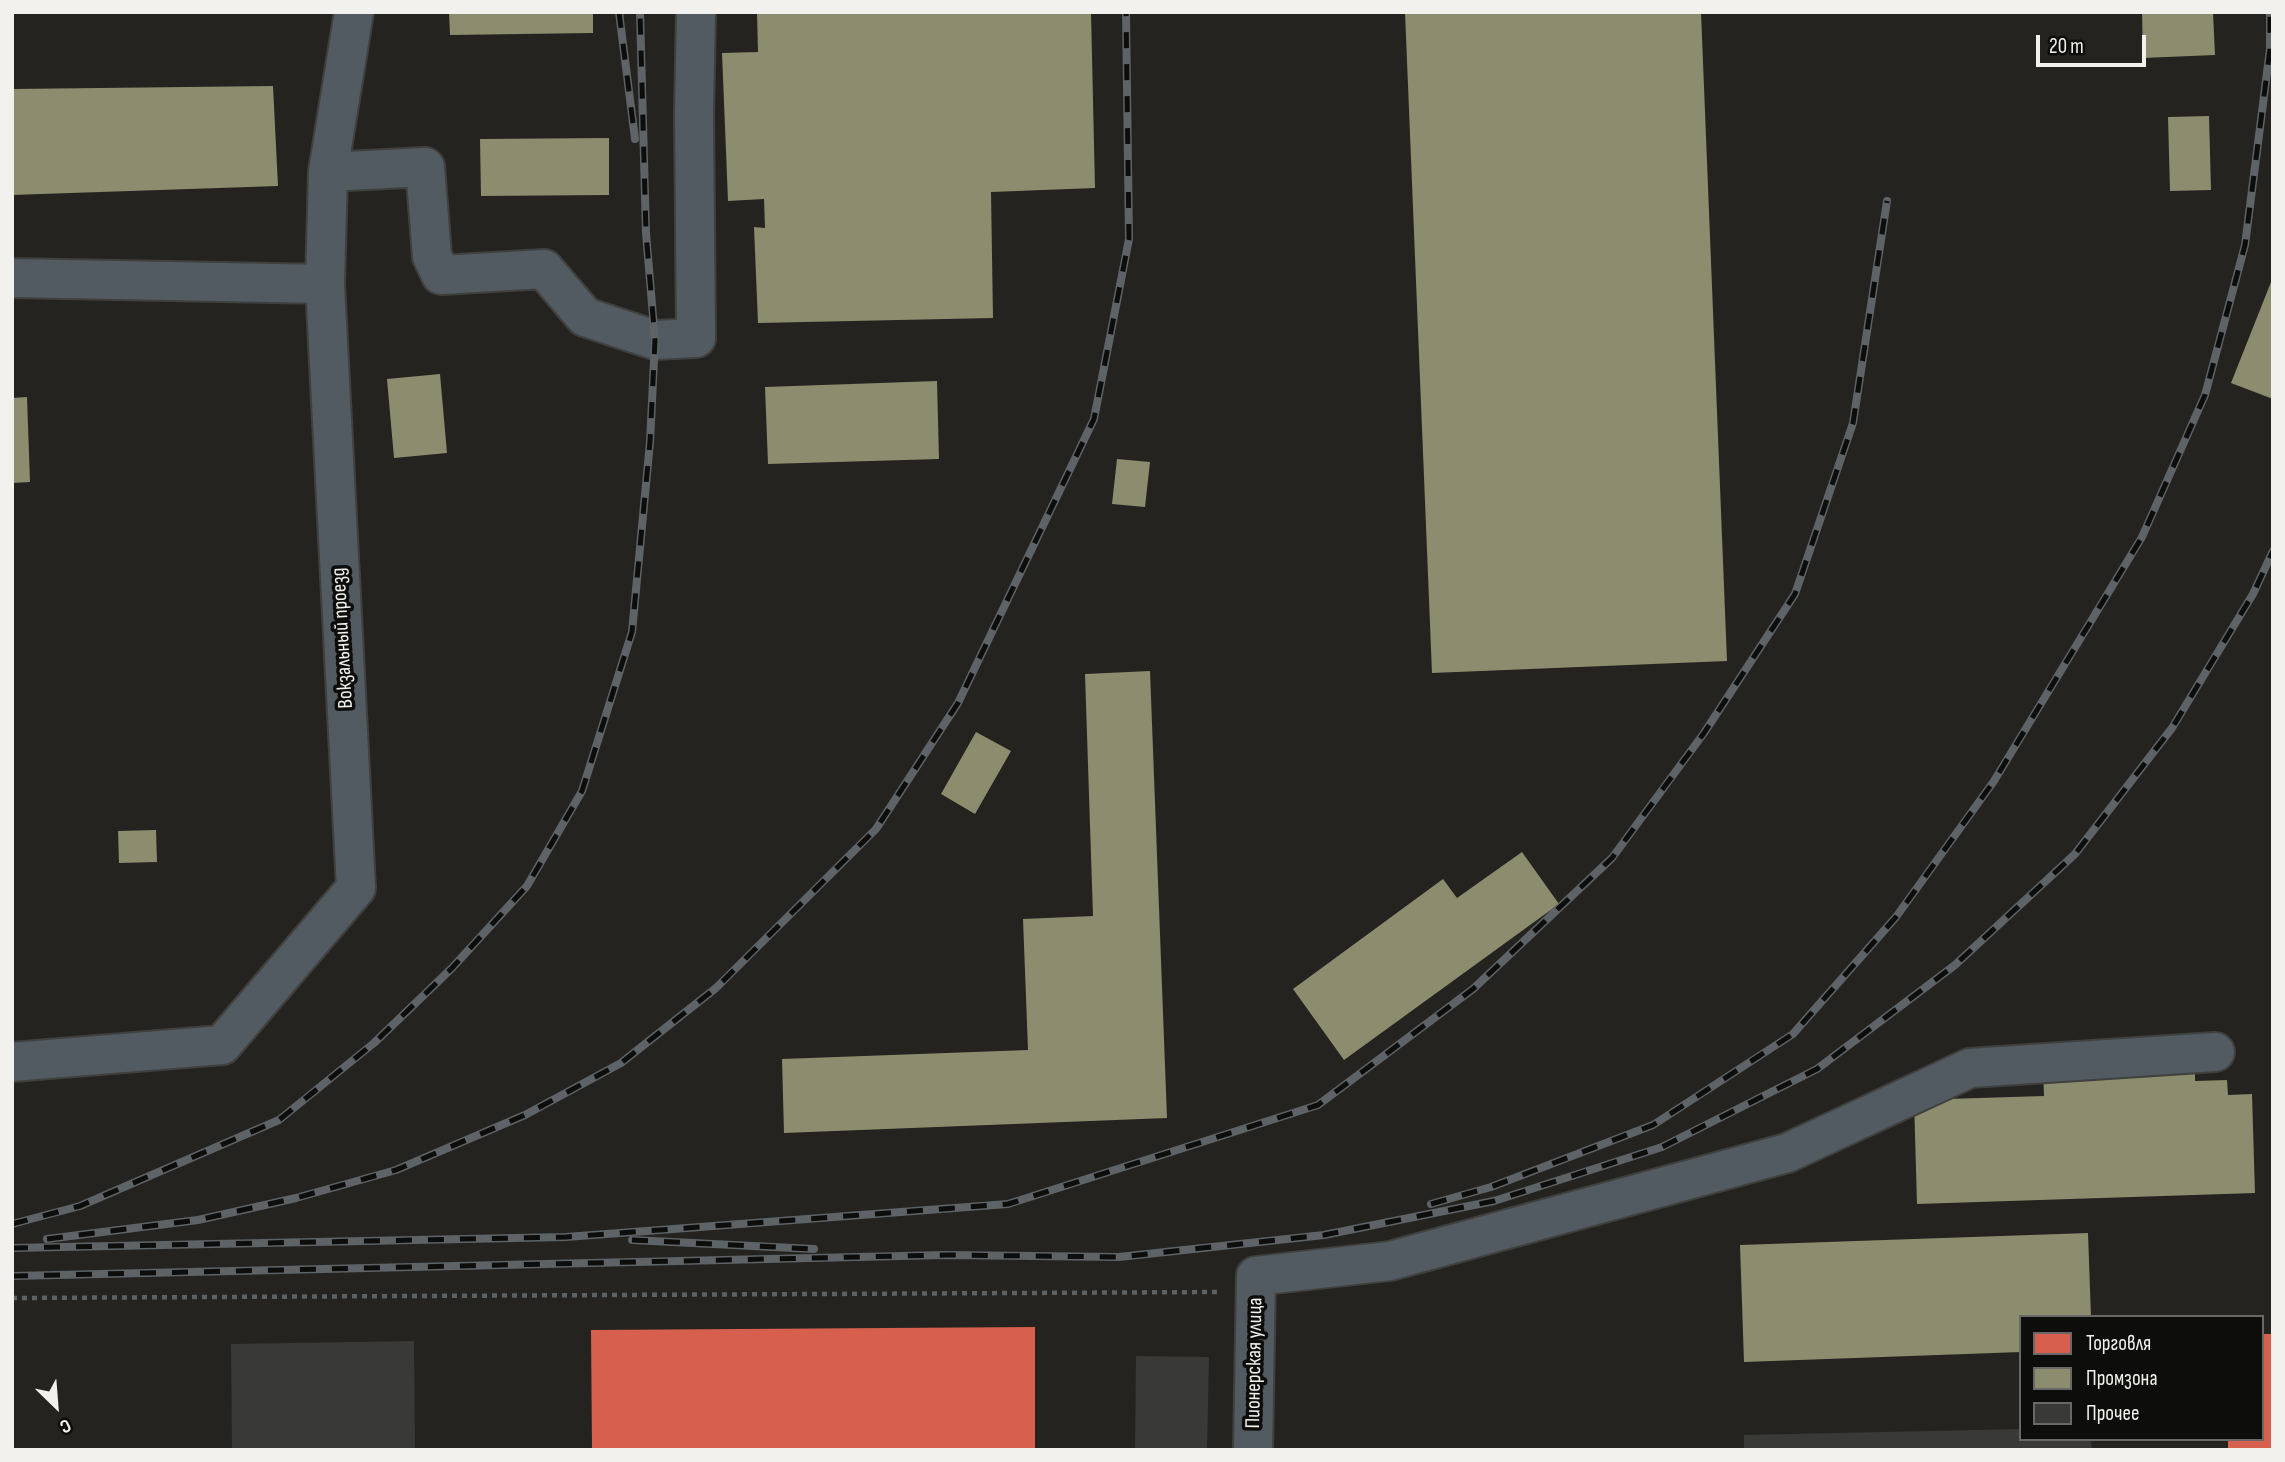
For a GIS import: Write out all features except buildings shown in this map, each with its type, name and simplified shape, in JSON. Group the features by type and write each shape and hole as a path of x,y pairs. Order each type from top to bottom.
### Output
{"street":[{"name":"Вокзальный проезд","path":"12,1062 222,1045 356,888 325,284 328,172 354,12"},
{"path":"328,172 425,167 432,256 441,275 544,269 585,317 655,341 696,338 696,12"},
{"path":"12,278 325,284"},
{"path":"1256,1284 1390,1261 1787,1153 1970,1068 2215,1052"},
{"name":"Пионерская улица","path":"1253,1450 1256,1284"}],"path":[{"path":"12,1298 1256,1284"}],"railway":[{"path":"619,12 635,139"},
{"path":"12,1224 80,1206 279,1120 374,1043 452,968 527,886 582,791 632,632 650,442 655,340 646,233 640,12"},
{"path":"47,1239 198,1220 296,1198 396,1170 525,1115 621,1063 716,988 876,829 958,703 1094,419 1129,239 1126,12"},
{"path":"1431,1204 1491,1187 1653,1125 1793,1034 1896,917 1994,781 2142,537 2205,395 2245,245 2270,49 2270,12"},
{"path":"12,1248 566,1237 1008,1204 1318,1105 1473,989 1612,858 1704,733 1795,594 1853,423 1887,201"},
{"path":"12,1276 946,1255 1119,1257 1324,1235 1494,1201 1662,1147 1817,1069 1955,965 2075,854 2172,728 2253,594 2273,551"},
{"path":"632,1240 814,1249"}]}
